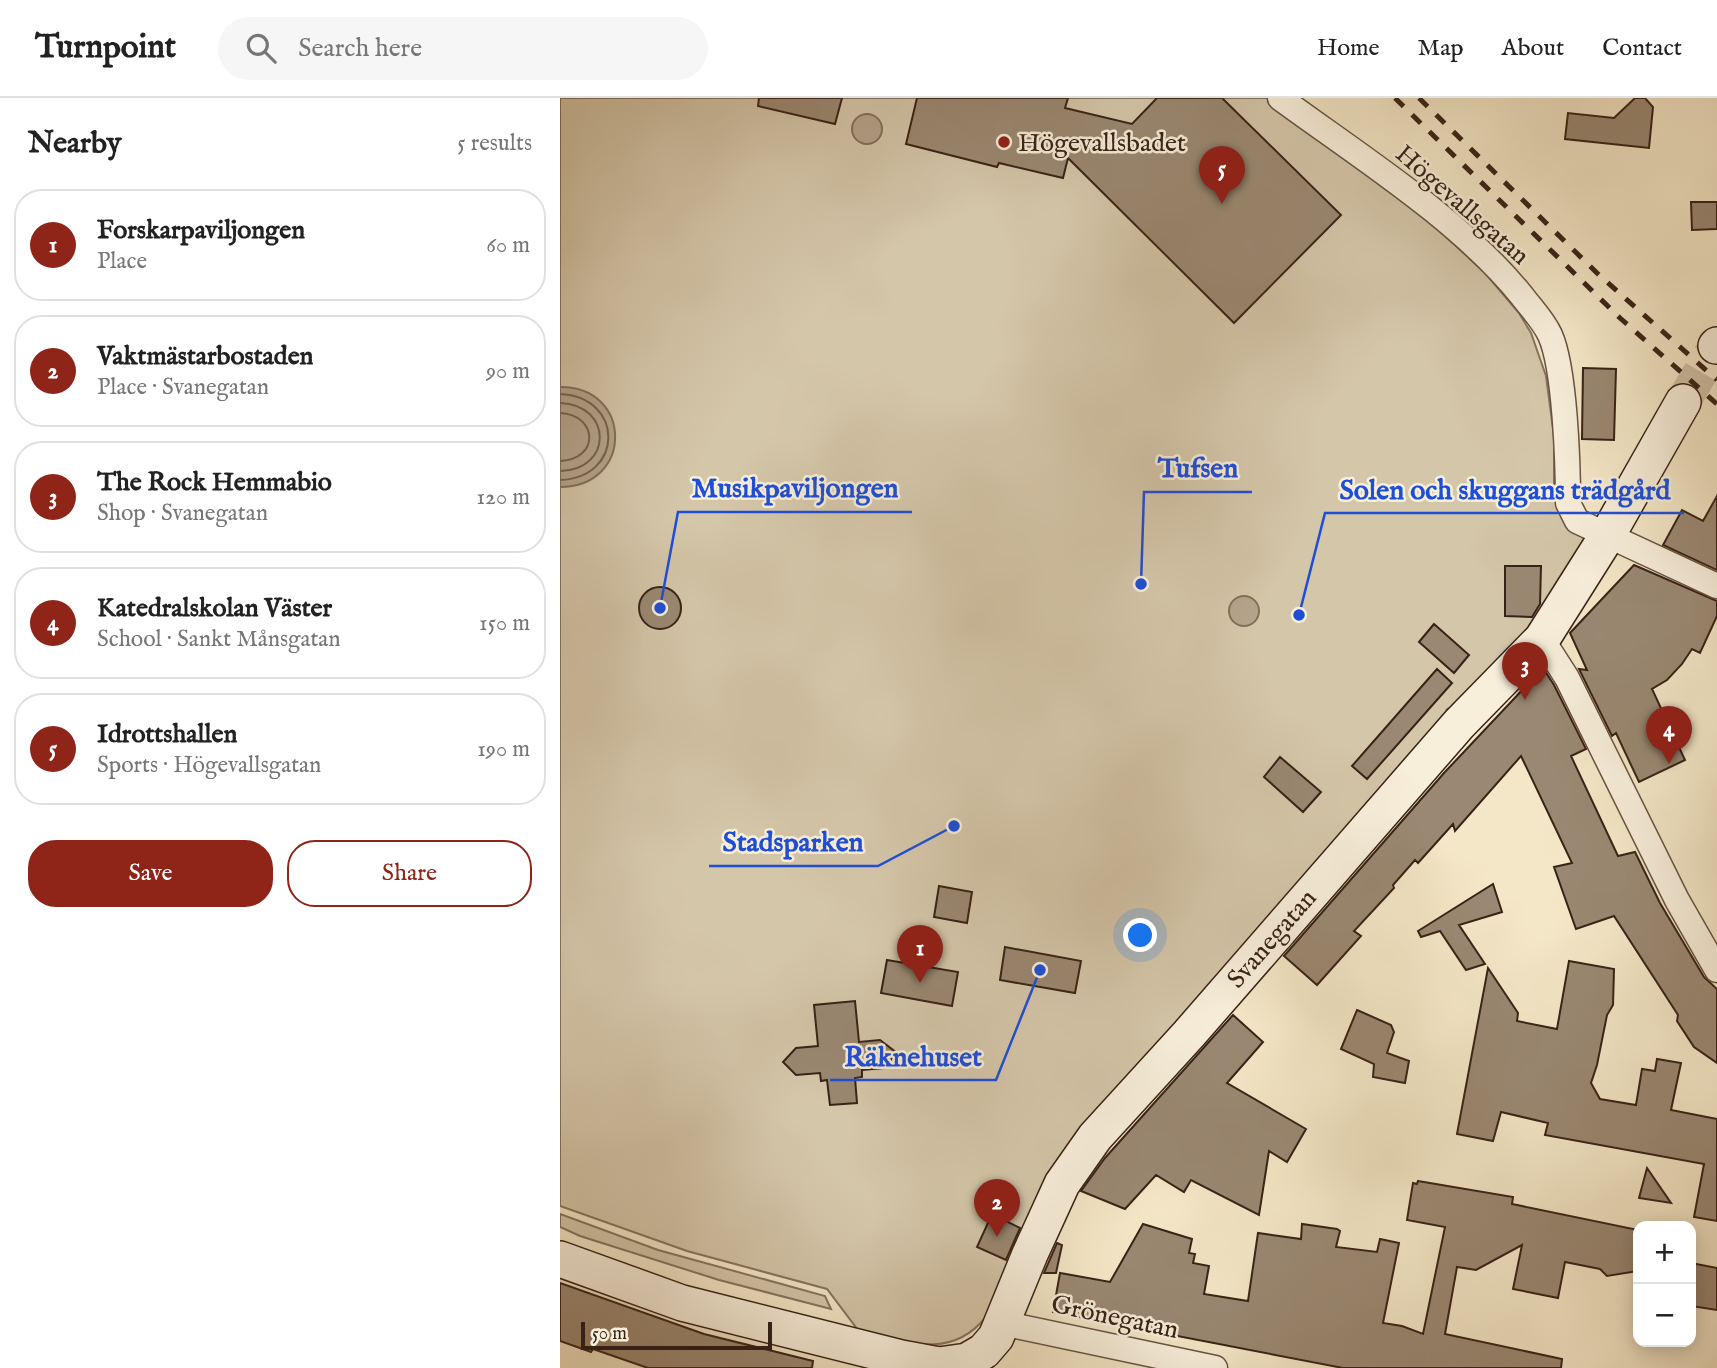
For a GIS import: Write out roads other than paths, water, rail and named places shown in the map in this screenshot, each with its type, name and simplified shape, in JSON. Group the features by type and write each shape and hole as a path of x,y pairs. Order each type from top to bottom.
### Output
{"street":[{"name":"Högevallsgatan","path":"1280,98 1424,204 1489,259 1536,314 1550,335 1559,377 1568,503 1577,521 1717,586"},
{"name":"Svanegatan","path":"988,1347 1062,1184 1095,1137 1189,1034 1458,724 1542,639 1607,536 1683,402"},
{"path":"1542,639 1567,678 1677,900 1717,970"},
{"path":"560,1259 682,1303 901,1358 939,1365 967,1362 988,1347"},
{"name":"Grönegatan","path":"988,1347 1214,1368"}],"water":[{"path":"867,114 878,118 882,129 878,140 867,144 856,140 852,129 856,118"},
{"path":"560,387 584,391 601,402 612,418 615,437 612,455 601,471 584,483 560,487"},
{"path":"1244,596 1255,600 1259,611 1255,622 1244,626 1233,622 1229,611 1233,600"}],"tunnel":[{"path":"1683,402 1716,346"}],"railway":[{"path":"1395,98 1620,318 1717,404"},
{"path":"1419,98 1597,273 1717,380"}],"place":[{"name":"Högevallsbadet","path":"1004,142"},
{"name":"Idrottshallen","path":"1222,204"},
{"name":"Tufsen","path":"1141,584"},
{"name":"Musikpaviljongen","path":"660,608"},
{"name":"Solen och skuggans trädgård","path":"1299,615"},
{"name":"The Rock Hemmabio","path":"1525,700"},
{"name":"Katedralskolan Väster","path":"1669,764"},
{"name":"Stadsparken","path":"954,826"},
{"name":"Räknehuset","path":"1040,970"},
{"name":"Forskarpaviljongen","path":"920,983"},
{"name":"Vaktmästarbostaden","path":"997,1237"}]}
